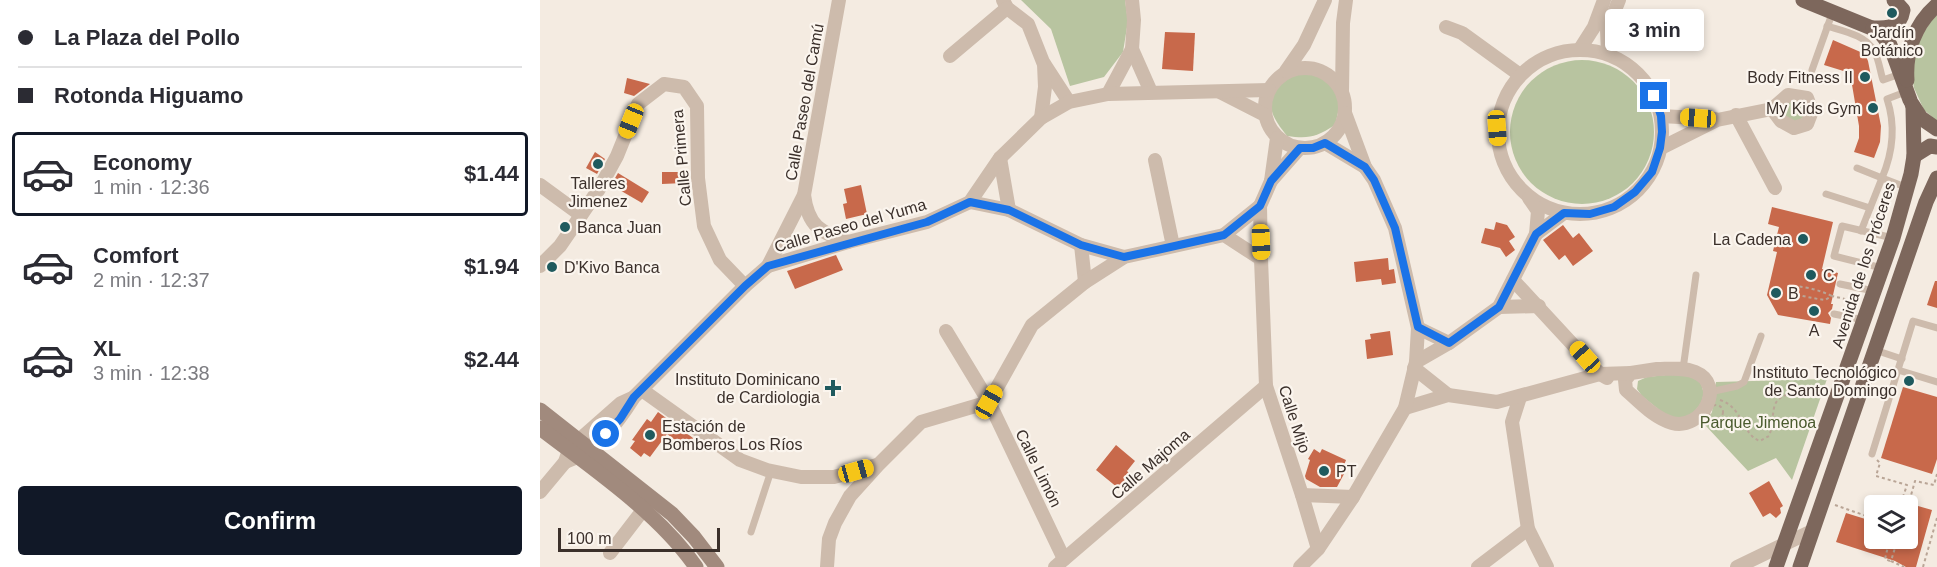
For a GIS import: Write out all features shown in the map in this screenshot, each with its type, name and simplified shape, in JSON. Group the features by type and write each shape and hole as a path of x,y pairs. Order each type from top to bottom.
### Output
{"main road":[{"path":"1803,0 1830,19 1873,28 1896,26 1903,10 1894,0"},
{"name":"Avenida de los Próceres","path":"1776,567 1883,268 1908,188 1914,156 1907,79 1909,56 1920,24 1937,5"},
{"path":"1873,28 1887,40 1910,99 1921,118 1937,129"},
{"path":"1914,156 1930,146 1937,147"},
{"path":"1800,567 1926,201 1937,178"},
{"path":"540,410 576,452 670,534 696,567"},
{"path":"540,428 672,514 694,537 717,567"}],"street":[{"name":"Calle Paseo del Camú","path":"540,492 576,452 620,419 638,393 768,266 804,195 839,0"},
{"path":"1108,94 1132,49 1134,20 1132,0"},
{"path":"1325,0 1304,45 1269,90 1265,102 1265,115 1269,127 1277,138 1288,145 1313,148 1325,143 1335,135 1342,125 1345,113"},
{"path":"1300,567 1318,549 1353,497 1406,408 1415,365 1418,327 1395,228 1374,180 1365,167 1345,113 1342,91 1343,23 1346,0"},
{"path":"1580,49 1593,27 1604,0"},
{"path":"1608,54 1607,30 1619,0"},
{"path":"950,56 1005,4 1028,24 1043,62 1069,102"},
{"path":"1446,27 1462,33 1520,75"},
{"path":"1132,49 1150,92"},
{"path":"1415,365 1499,307 1536,234 1538,211 1509,174 1498,147 1497,128 1500,108 1508,91 1520,75 1537,61 1557,52 1580,49 1608,54 1627,63 1643,78 1654,96 1661,116 1660,148 1652,172 1635,192 1614,207 1590,214 1564,213 1545,207 1527,196"},
{"path":"1041,118 1045,87 1043,62"},
{"path":"1286,71 1313,68 1326,72 1336,81 1342,91"},
{"name":"Calle Primera","path":"540,266 560,246 599,189 617,156 638,104 664,84 684,87 697,106 698,178 704,226 720,260 745,286"},
{"path":"1124,257 1081,245 1009,210 970,202 1000,158 1041,118 1069,102 1108,94 1269,90"},
{"path":"1219,91 1265,115"},
{"path":"1660,148 1717,120 1772,109"},
{"path":"1736,115 1775,188"},
{"path":"1661,116 1717,120"},
{"path":"827,567 829,538 850,495 921,422 989,402 1032,325 1085,282 1124,257 1224,235 1260,206 1271,181 1277,138"},
{"path":"1325,143 1365,167"},
{"path":"1271,181 1300,148"},
{"path":"1000,158 1009,210"},
{"path":"1155,160 1173,246"},
{"path":"540,185 581,215"},
{"path":"804,195 806,211 820,231 848,242"},
{"name":"Calle Paseo del Yuma","path":"768,266 927,222 970,202"},
{"name":"Calle Mijo","path":"1260,206 1266,386 1318,549"},
{"path":"1536,234 1564,213"},
{"path":"1224,235 1261,259"},
{"path":"1081,245 1085,282"},
{"path":"1406,408 1448,395 1497,402 1600,374 1683,369 1694,371 1708,382 1710,394 1706,409 1695,420 1683,424 1674,424 1656,416 1626,390 1600,374 1513,280"},
{"path":"1499,307 1539,306"},
{"path":"1418,327 1449,343"},
{"name":"Calle Limón","path":"946,332 989,402 1060,563"},
{"path":"1415,365 1448,395"},
{"path":"1626,390 1625,380 1631,373"},
{"name":"Calle Majoma","path":"1060,563 1266,386"},
{"path":"638,393 740,460 771,471 801,477 834,477 878,465"},
{"path":"1520,397 1512,422 1528,529 1547,567"},
{"path":"1497,402 1512,422"},
{"path":"834,477 850,495"},
{"path":"1302,495 1353,497"},
{"path":"610,553 643,510"},
{"path":"1478,567 1528,529"},
{"path":"1737,567 1812,531"}],"lane":[{"path":"1812,70 1830,19 1868,42 1882,80 1901,74"},
{"path":"1872,48 1887,40"},
{"path":"1861,231 1889,161 1893,130 1887,99 1910,99"},
{"path":"1857,168 1908,188"},
{"path":"1827,194 1870,208"},
{"path":"1883,268 1834,256 1842,226 1893,238"},
{"path":"1683,369 1696,275"},
{"path":"1840,284 1872,298"},
{"path":"1834,314 1864,320"},
{"path":"1873,455 1913,321 1937,328"},
{"path":"1710,394 1744,382 1761,336"},
{"path":"1875,351 1902,359"},
{"path":"1898,370 1937,382"},
{"path":"751,532 760,498 771,471"}],"path":[{"path":"1806,296 1807,284"},
{"path":"1832,296 1825,300 1817,300 1787,293 1790,286 1832,296 1872,298"},
{"path":"1710,394 1732,406 1753,436 1760,441 1769,436 1776,401 1781,397 1803,393 1839,393"},
{"path":"1873,455 1880,463 1876,476 1907,485 1904,495"},
{"path":"1911,495 1915,481 1935,485 1937,474"},
{"path":"1823,500 1864,515"},
{"path":"1923,567 1937,518"},
{"path":"1887,549 1885,559 1904,567"},
{"path":"1891,561 1895,549"}],"green space":[{"path":"1021,0 1125,0 1128,21 1123,52 1104,77 1070,86 1051,29"},
{"path":"1937,13 1937,121 1924,110 1914,88 1912,76 1917,42"},
{"path":"1582,60 1610,65 1633,81 1649,104 1654,132 1649,160 1633,183 1610,199 1582,204 1554,199 1531,183 1515,160 1510,132 1515,104 1531,81 1554,65"},
{"path":"1316,70 1330,82 1338,93 1339,107 1335,125 1312,136 1287,136 1276,120 1271,107 1276,86 1281,77 1299,71"},
{"path":"1791,99 1804,104 1805,116 1795,124 1783,119 1781,106"},
{"path":"1685,373 1700,382 1703,393 1701,403 1686,420 1668,417 1642,396 1637,389 1638,381 1647,377"},
{"name":"Parque Jimenoa","path":"1827,379 1792,480 1776,458 1748,471 1705,425 1712,412 1716,382"}],"building":[{"path":"1165,32 1195,33 1193,71 1162,69"},
{"path":"1833,40 1865,54 1868,61 1881,126 1880,142 1874,158 1854,152 1859,138 1859,126 1850,73 1824,65"},
{"path":"627,78 650,84 634,96 624,93"},
{"name":"Talleres Jimenez","path":"595,152 605,159 597,174 586,168"},
{"path":"662,172 684,172 684,183 662,184"},
{"path":"618,173 649,192 642,203 611,185"},
{"path":"861,185 867,214 846,219 843,204 847,203 844,189"},
{"path":"1772,207 1833,222 1822,269 1838,273 1831,304 1833,304 1832,309 1828,313 1831,318 1830,324 1778,315 1767,295 1777,252 1773,251 1779,227 1768,224"},
{"path":"1496,222 1507,225 1515,237 1509,241 1515,250 1506,257 1500,248 1481,243 1485,228 1494,230"},
{"path":"1563,225 1573,238 1579,233 1593,251 1573,266 1565,255 1559,260 1543,240"},
{"path":"836,255 843,270 795,289 787,271"},
{"path":"1388,258 1389,270 1394,269 1396,283 1382,285 1381,279 1356,282 1354,262"},
{"path":"1935,281 1937,281 1937,308 1927,305"},
{"path":"1390,331 1393,355 1367,359 1365,340 1371,339 1370,334"},
{"path":"1903,387 1937,397 1937,459 1932,474 1881,458"},
{"name":"Estación de Bomberos Los Ríos","path":"658,412 693,438 686,448 667,434 650,457 644,453 641,457 630,448 635,441 632,440 647,419 651,422"},
{"path":"1116,445 1135,461 1127,471 1130,474 1118,488 1096,470"},
{"name":"PT","path":"1314,449 1320,453 1322,449 1346,460 1341,473 1344,474 1337,487 1320,487 1306,479 1310,460 1308,459"},
{"path":"1769,481 1783,506 1776,518 1770,513 1763,517 1749,493"},
{"path":"1918,506 1932,510 1916,567 1906,567 1895,561 1836,542 1846,513 1864,519 1864,549 1918,549"}],"place":[{"name":"Jardín Botánico","path":"1892,13"},
{"name":"Body Fitness II","path":"1865,77"},
{"name":"My Kids Gym","path":"1873,108"},
{"name":"Talleres Jimenez","path":"598,164"},
{"name":"Banca Juan","path":"565,227"},
{"name":"La Cadena","path":"1803,239"},
{"name":"D'Kivo Banca","path":"552,267"},
{"name":"C","path":"1811,275"},
{"name":"B","path":"1776,293"},
{"name":"A","path":"1814,311"},
{"name":"Instituto Tecnológico de Santo Domingo","path":"1909,381"},
{"name":"Instituto Dominicano de Cardiologia","path":"833,388"},
{"name":"Estación de Bomberos Los Ríos","path":"650,435"},
{"name":"PT","path":"1324,471"}],"route":[{"path":"606,434 620,419 634,397 768,266 927,222 970,202 1009,210 1081,245 1124,257 1157,250 1224,235 1260,206 1271,181 1300,148 1313,148 1325,143 1365,167 1374,180 1395,228 1418,327 1449,343 1499,307 1536,234 1564,213 1590,214 1614,207 1635,192 1652,172 1660,148 1662,132 1661,116 1654,96"}]}
